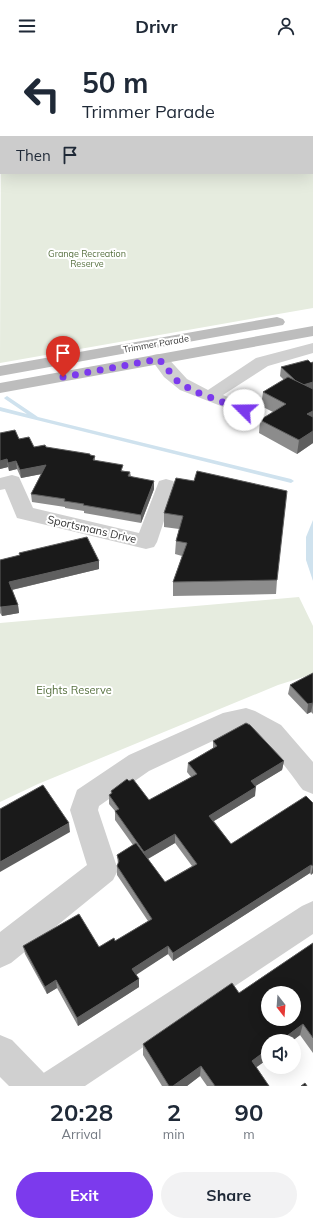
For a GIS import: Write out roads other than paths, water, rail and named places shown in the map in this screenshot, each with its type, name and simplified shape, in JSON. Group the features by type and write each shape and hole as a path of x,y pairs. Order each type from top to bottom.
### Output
{"main road":[{"name":"Trimmer Parade","path":"0,371 313,316"},
{"name":"Trimmer Parade","path":"0,388 313,331"}],"street":[{"path":"277,338 292,354"},
{"path":"210,396 262,362 313,348"},
{"name":"Trimmer Parade","path":"159,359 178,382 196,392 244,410"},
{"name":"Sportsmans Drive","path":"0,484 12,481 24,513 146,542 166,485"},
{"path":"0,952 103,870 84,810 87,798 139,763 232,720 246,718 272,733 313,782"},
{"path":"54,1086 313,916"},
{"path":"0,1052 33,1086"}],"water":[{"path":"313,520 313,581 306,560 306,537"}],"waterway":[{"path":"7,398 36,418 291,481"},
{"path":"0,409 31,417"}],"park label":[{"name":"Grange Recreation Reserve","path":"87,260"},
{"name":"Eights Reserve","path":"74,690"}]}
